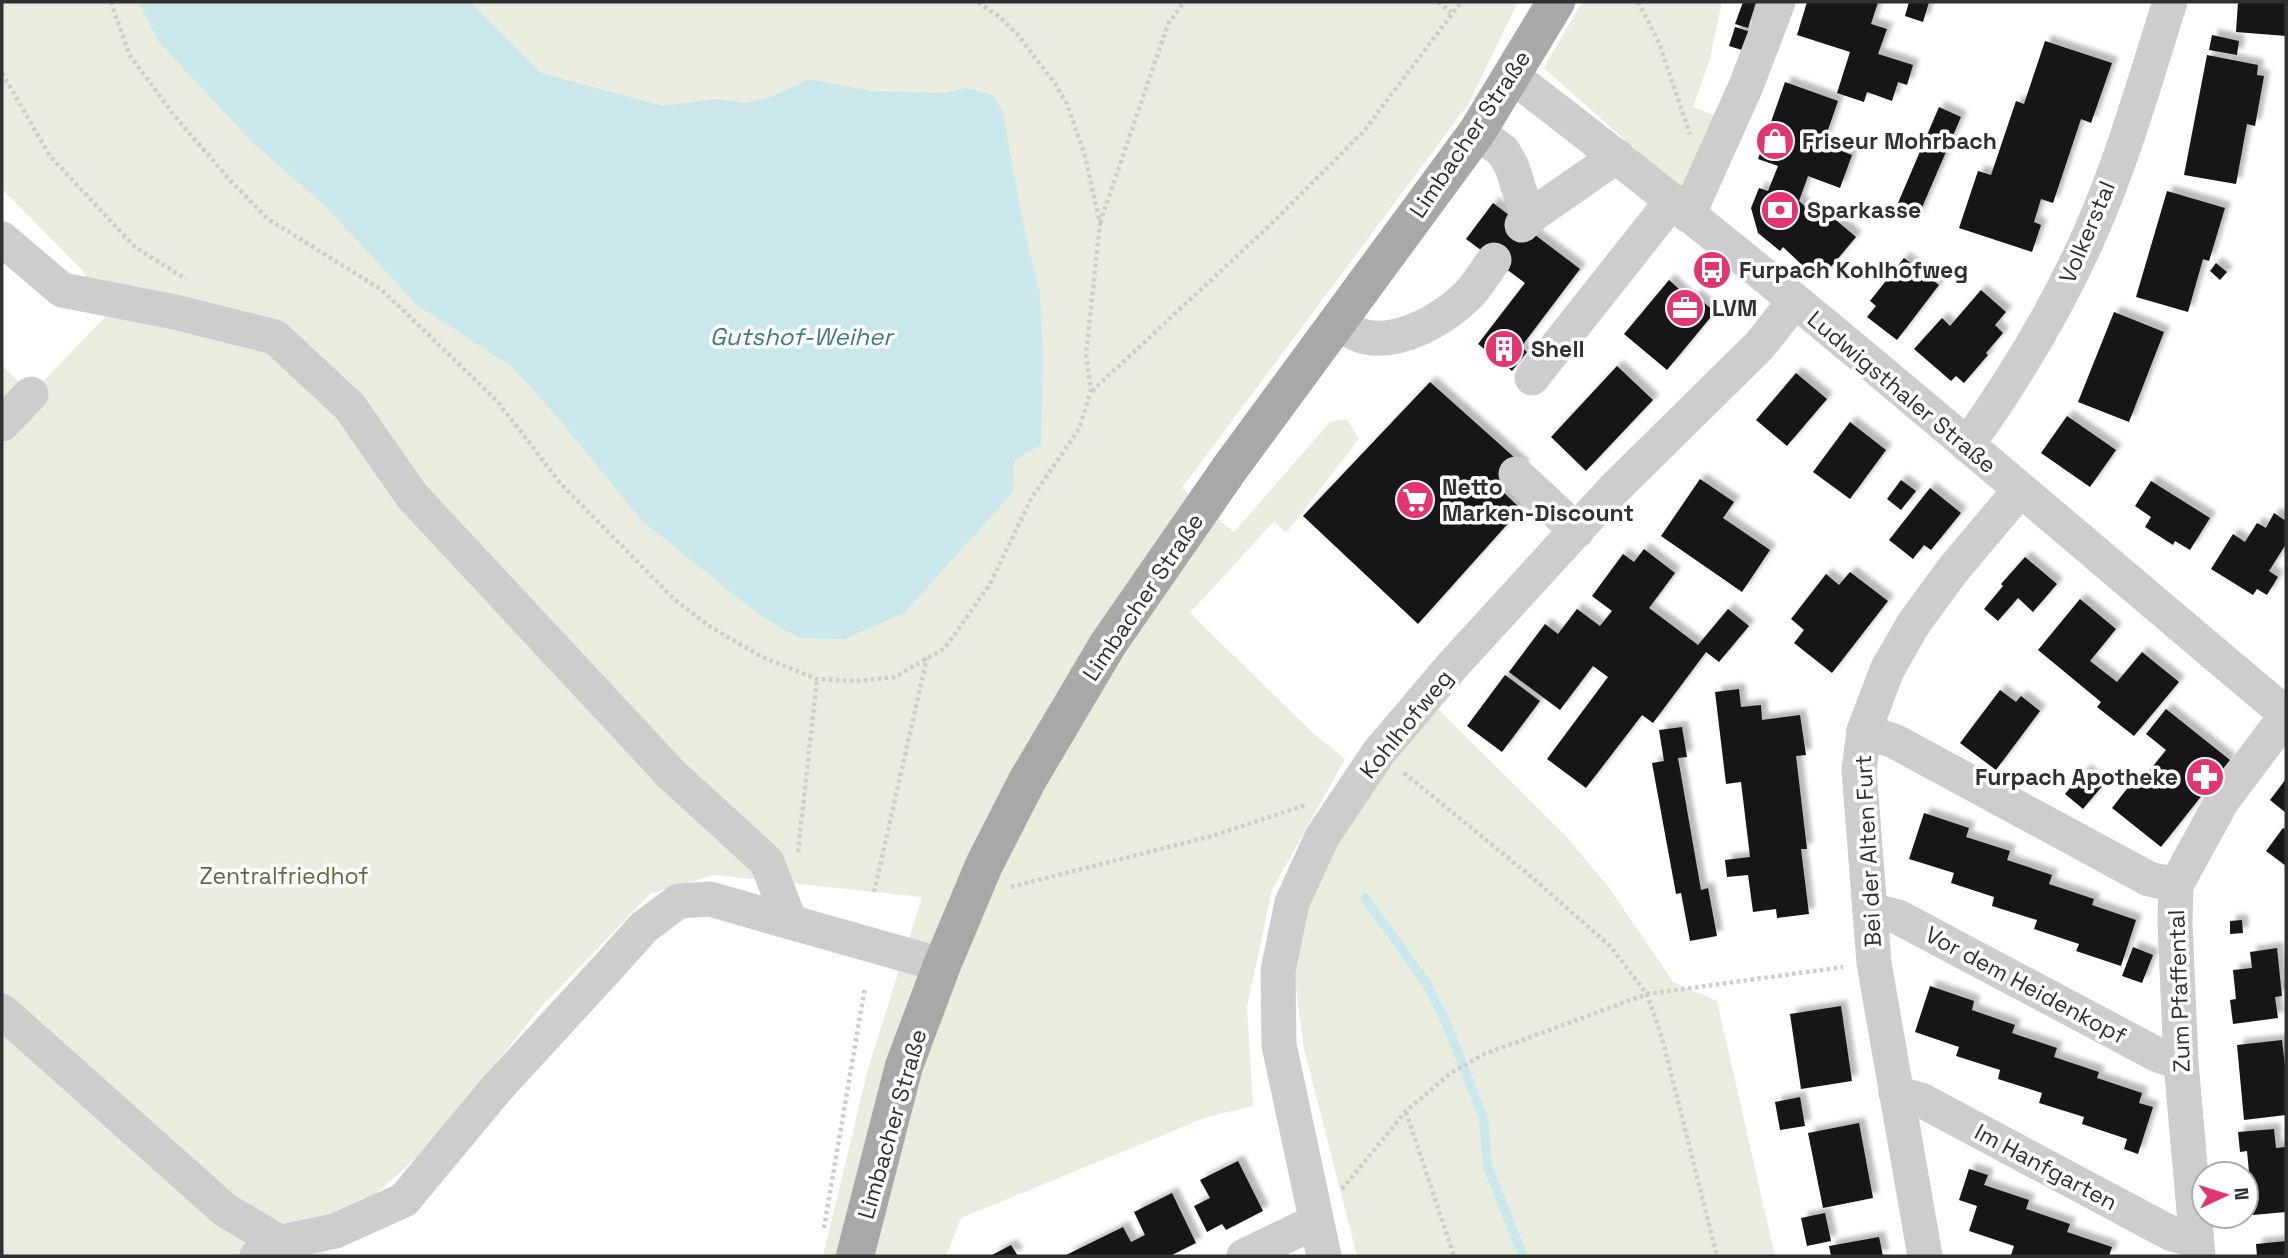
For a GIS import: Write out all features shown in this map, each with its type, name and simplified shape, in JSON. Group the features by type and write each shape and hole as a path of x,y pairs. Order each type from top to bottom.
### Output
{"main road":[{"name":"Limbacher Straße","path":"855,1256 904,1066 984,865 1027,781 1108,644 1230,468 1476,132 1556,2"}],"street":[{"path":"1532,378 1705,180 1779,2"},
{"name":"Volkerstal","path":"1967,445 1995,406 2031,347 2092,228 2136,107 2170,2"},
{"name":"Ludwigsthaler Straße","path":"1512,76 1617,156 1794,302 2286,715"},
{"path":"1476,132 1503,151 1512,167 1525,221 1617,156"},
{"path":"2,239 62,290 175,312 275,337 350,407 412,496 662,764 767,862 790,922"},
{"path":"1337,322 1364,337 1401,334 1440,318 1468,295 1494,260"},
{"name":"Kohlhofweg","path":"1324,1256 1279,1045 1278,971 1292,903 1322,837 1379,752 1452,666 1613,490 1760,345 1794,302"},
{"path":"2,424 31,394"},
{"path":"1516,474 1577,531"},
{"name":"Bei der Alten Furt","path":"1925,1256 1874,963 1859,770 1864,731 1887,670 1914,623 1952,571 2020,490"},
{"name":"Zum Pfaffental","path":"2197,1249 2180,1063 2176,885 2222,801 2286,715"},
{"path":"1864,731 1894,741 2149,879 2176,885"},
{"path":"2,1011 225,1210 280,1252 404,1200 497,1088 618,955 645,927 679,901 710,899 942,965"},
{"name":"Vor dem Heidenkopf","path":"1870,910 1898,917 2156,1054 2180,1063"},
{"name":"Im Hanfgarten","path":"1896,1093 1921,1100 2197,1249"},
{"path":"1244,1256 1315,1222"}],"path":[{"path":"111,2 130,54 151,84 173,114 268,219 382,290 498,402 561,484 674,599 709,626 762,657 817,679 858,681 895,677 945,648 990,584 1031,499 1079,429 1091,391 1086,355 1100,223 1168,24 1184,2"},
{"path":"976,2 1001,18 1017,34 1054,82 1067,104 1085,156 1100,223"},
{"path":"1438,2 1451,12"},
{"path":"1091,391 1268,228 1364,131 1461,2"},
{"path":"1638,2 1659,43 1705,180"},
{"path":"2,73 50,156 135,247 190,282"},
{"path":"874,892 928,658"},
{"path":"797,854 817,679"},
{"path":"1379,752 1534,879 1610,946 1647,994 1662,1038 1717,1256"},
{"path":"1011,877 1004,889 1212,836 1354,790"},
{"path":"1315,1222 1406,1111 1457,1070 1482,1055 1647,994 1874,963"},
{"path":"824,1229 865,987"},
{"path":"1406,1111 1454,1256"}],"green space":[{"name":"Zentralfriedhof","path":"2,2 1518,2 1469,103 1182,488 1234,532 1330,422 1347,419 1359,439 1286,533 1274,521 1190,613 1312,732 1345,759 1272,890 1247,1007 1253,1106 1207,1117 961,1218 946,1256 823,1256 868,1069 922,897 714,875 650,894 541,1007 428,1148 356,1211 307,1242 332,1256 2,1256 2,365 31,394 107,315 83,271 2,189"},
{"path":"1582,2 1722,2 1710,59 1693,107 1719,117 1687,195 1544,68"},
{"path":"1435,706 1566,836 1610,889 1673,982 1717,1001 1775,1256 1357,1256 1304,1049 1293,965 1303,899 1363,799"}],"water":[{"name":"Gutshof-Weiher","path":"139,2 470,2 541,73 663,106 715,99 745,103 772,97 809,79 872,91 942,93 966,88 992,95 1003,112 1024,229 1040,292 1043,357 1041,445 1014,461 1013,492 904,613 845,639 799,638 758,614 642,521 558,418 512,367 417,305 326,207 251,141 158,41"}],"building":[{"path":"1743,2 1756,2 1748,28 1735,24"},
{"path":"1807,2 1878,2 1871,24 1887,29 1878,54 1913,65 1907,85 1898,82 1892,101 1867,92 1864,102 1837,93 1850,52 1797,35"},
{"path":"1909,2 1929,2 1923,22 1905,16"},
{"path":"2238,2 2286,2 2286,36 2236,32"},
{"path":"1735,27 1751,32 1745,51 1729,46"},
{"path":"2212,35 2239,41 2237,55 2209,50"},
{"path":"2045,41 2112,63 2091,123 2081,119 2053,203 2041,199 2034,222 2041,225 2032,252 1959,228 1978,171 1991,175 2016,101 2024,104"},
{"path":"2207,55 2258,65 2257,75 2264,76 2255,126 2247,124 2236,184 2184,175"},
{"path":"1785,82 1838,101 1823,144 1852,155 1840,188 1808,176 1799,201 1825,224 1831,216 1856,237 1819,281 1783,247 1780,251 1758,233 1751,208 1759,188 1768,191 1778,166 1758,159"},
{"path":"1939,107 1961,117 1917,219 1895,210"},
{"path":"2167,191 2225,208 2209,261 2203,259 2188,312 2136,297"},
{"path":"1493,203 1580,269 1521,347 1527,352 1512,371 1478,344 1525,283 1466,239"},
{"path":"1904,258 1939,285 1897,340 1867,317 1876,306 1870,301"},
{"path":"2216,263 2227,272 2220,280 2210,271"},
{"path":"1669,280 1691,300 1695,295 1715,312 1667,370 1624,334"},
{"path":"1981,290 2006,312 1995,325 2003,333 1964,383 1956,376 1951,381 1914,349 1942,318 1950,326"},
{"path":"2114,312 2164,332 2129,422 2078,402"},
{"path":"1617,366 1653,400 1586,471 1551,437"},
{"path":"1796,373 1827,399 1787,446 1756,420"},
{"name":"Netto Marken-Discount","path":"1430,382 1524,466 1501,490 1521,509 1418,624 1303,516"},
{"path":"2067,416 2116,450 2090,487 2041,453"},
{"path":"1850,422 1886,450 1850,499 1813,472"},
{"path":"1700,479 1734,502 1723,518 1770,550 1742,592 1661,536"},
{"path":"1901,480 1916,491 1901,510 1887,499"},
{"path":"2151,481 2210,518 2190,550 2175,541 2173,545 2145,527 2151,517 2135,506"},
{"path":"1930,488 1961,513 1931,550 1924,545 1913,559 1889,540"},
{"path":"2274,513 2286,521 2286,544 2269,571 2278,577 2267,595 2257,589 2253,595 2211,569 2233,534 2245,542 2257,523 2266,528"},
{"path":"1644,549 1675,573 1649,608 1698,645 1728,609 1749,626 1719,662 1706,652 1653,723 1642,715 1586,788 1547,759 1608,677 1593,666 1560,710 1509,672 1545,624 1558,634 1577,609 1600,626 1612,611 1592,596 1623,554 1634,562"},
{"path":"2025,557 2057,584 2033,612 2018,598 1998,621 1984,609 2003,586 2001,584"},
{"path":"1850,572 1888,601 1832,673 1794,643 1804,630 1791,619 1826,574 1839,585"},
{"path":"2080,599 2116,629 2090,661 2117,682 2142,652 2179,682 2134,736 2097,707 2101,702 2038,650"},
{"path":"1505,675 1540,701 1502,752 1467,726"},
{"path":"1739,689 1741,707 1761,705 1762,720 1800,715 1806,755 1796,756 1807,849 1801,849 1809,914 1777,918 1776,909 1753,912 1748,875 1727,877 1725,860 1750,857 1741,782 1726,784 1715,692"},
{"path":"2000,690 2016,702 2021,696 2040,711 1996,770 1960,743"},
{"path":"2166,709 2230,760 2161,847 2112,808 2133,781 2138,785 2166,750 2146,734"},
{"path":"1682,727 1687,757 1678,758 1701,890 1708,888 1717,936 1690,941 1681,893 1676,894 1652,763 1664,761 1659,730"},
{"path":"2085,770 2103,785 2083,809 2065,794"},
{"path":"2286,779 2286,813 2270,800"},
{"path":"1924,813 1969,828 1966,837 2010,851 2007,860 2052,875 2049,884 2094,899 2092,905 2136,920 2121,966 2076,951 2079,944 2034,929 2037,920 1992,906 1994,897 1951,883 1954,873 1909,859"},
{"path":"2283,828 2286,830 2286,866 2266,851"},
{"path":"2242,920 2243,933 2230,934 2230,921"},
{"path":"2133,947 2153,955 2142,983 2122,976"},
{"path":"2277,948 2282,996 2275,997 2278,1018 2233,1024 2230,1000 2236,999 2233,970 2252,968 2250,952"},
{"path":"1930,986 1974,1001 1972,1010 2015,1025 2012,1033 2057,1048 2054,1057 2099,1072 2097,1078 2142,1093 2139,1103 2153,1107 2138,1154 2124,1149 2127,1139 2082,1124 2084,1117 2039,1103 2042,1093 1998,1079 2000,1070 1956,1056 1959,1047 1915,1032"},
{"path":"1841,1006 1852,1081 1801,1089 1790,1014"},
{"path":"2282,1040 2286,1074 2286,1115 2244,1120 2237,1045"},
{"path":"1800,1097 1805,1126 1780,1130 1775,1102"},
{"path":"1859,1123 1873,1198 1823,1208 1808,1133"},
{"path":"2274,1129 2276,1148 2286,1147 2286,1212 2260,1214 2260,1160 2248,1160 2247,1151 2240,1152 2238,1132"},
{"path":"1238,1161 1263,1211 1226,1230 1222,1224 1207,1232 1194,1206 1210,1198 1200,1180"},
{"path":"1969,1169 1988,1175 1984,1185 2029,1200 2026,1209 2070,1224 2067,1232 2112,1247 2109,1256 2015,1256 2011,1255 2014,1246 1969,1231 1977,1206 1959,1200"},
{"path":"1172,1193 1196,1243 1170,1256 1064,1256 1123,1227 1131,1242 1145,1235 1134,1212"},
{"path":"1825,1213 1831,1241 1807,1246 1801,1218"},
{"path":"1879,1237 1883,1256 1831,1256 1829,1246"},
{"path":"2286,1241 2286,1256 2257,1256 2256,1244"},
{"path":"1011,1245 1018,1256 990,1256"}],"waterway":[{"path":"1365,898 1427,984 1450,1032 1484,1120 1487,1165 1523,1256"}],"place":[{"name":"Friseur Mohrbach","path":"1775,141"},
{"name":"Sparkasse","path":"1780,210"},
{"name":"Furpach Kohlhofweg","path":"1712,270"},
{"name":"LVM","path":"1685,308"},
{"name":"Shell","path":"1504,349"},
{"name":"Netto Marken-Discount","path":"1415,500"},
{"name":"Furpach Apotheke","path":"2205,777"}]}
